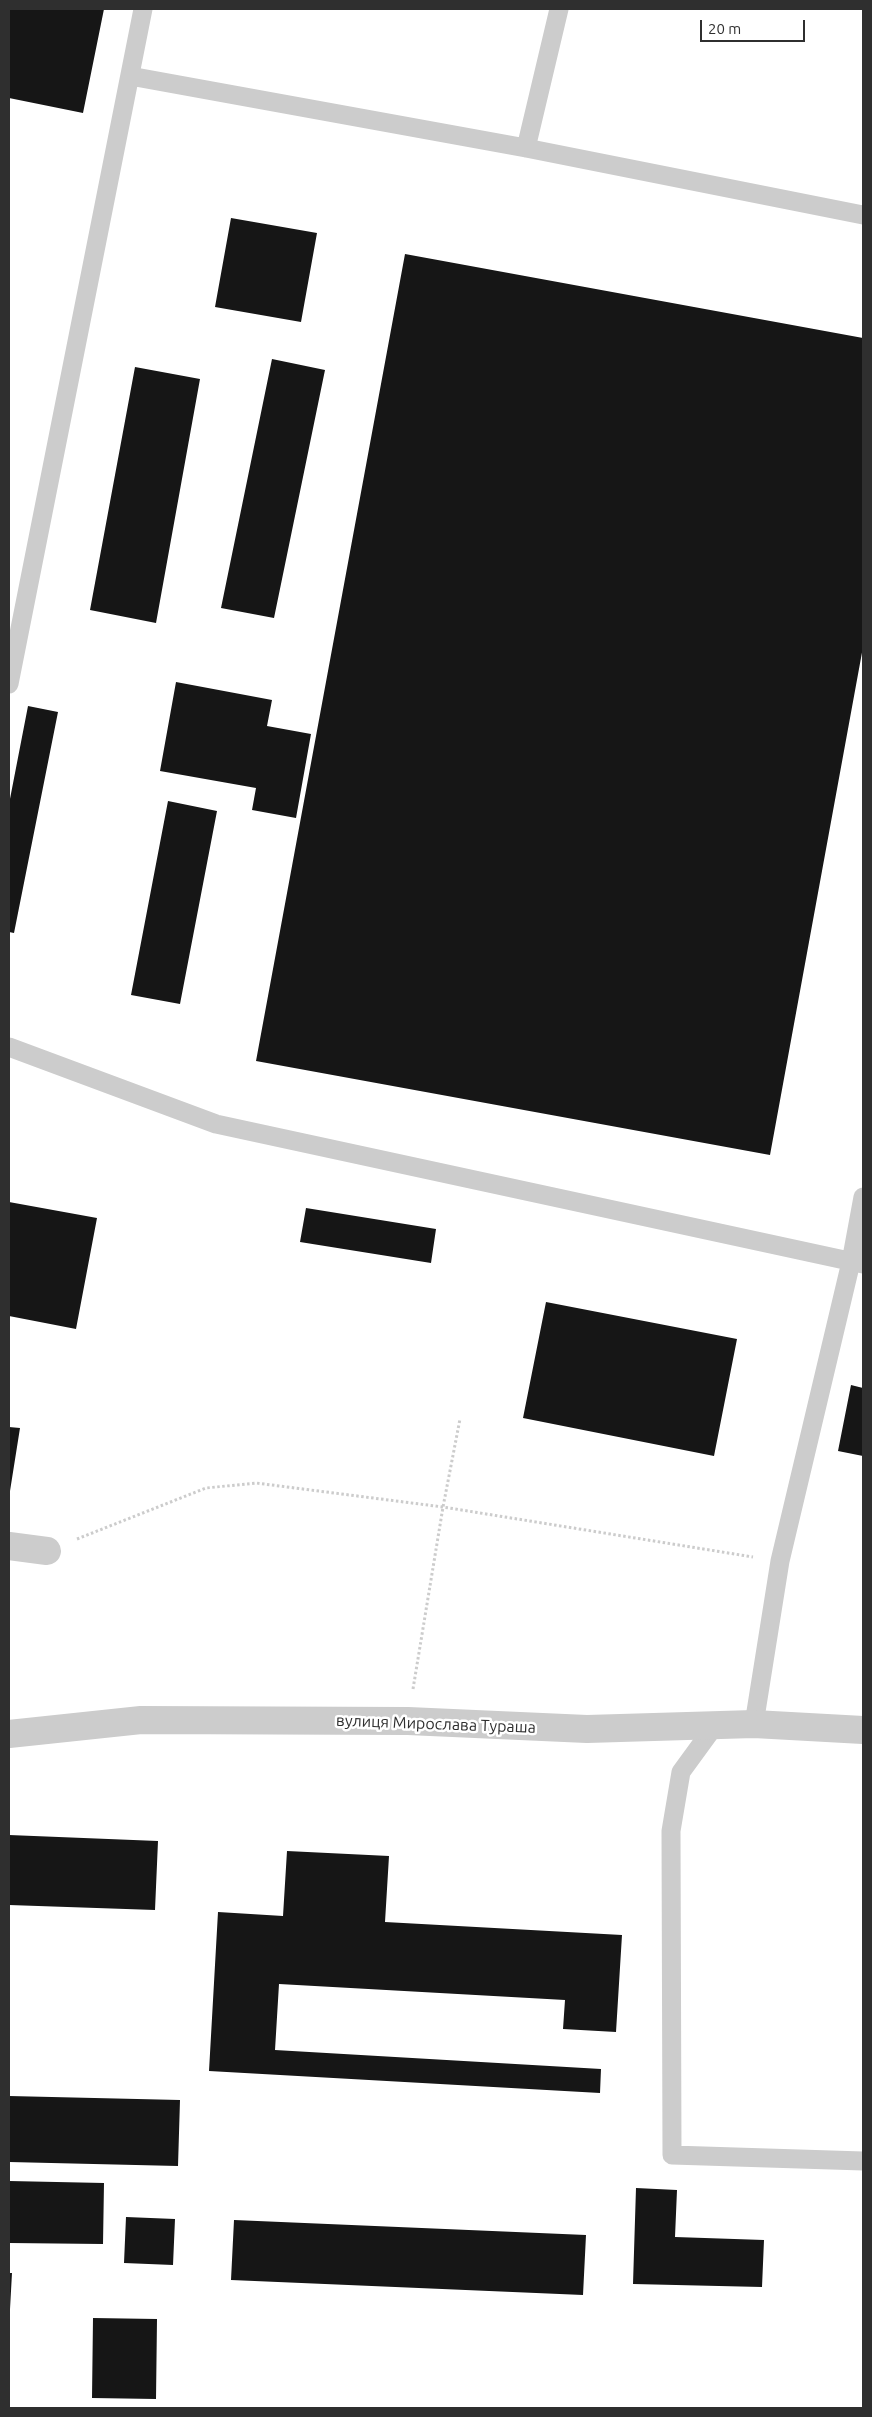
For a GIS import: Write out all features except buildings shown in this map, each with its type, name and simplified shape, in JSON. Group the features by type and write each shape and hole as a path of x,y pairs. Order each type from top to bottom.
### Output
{"street":[{"path":"9,1546 46,1551"},
{"name":"вулиця Мирослава Тураша","path":"9,1734 141,1720 408,1721 587,1729 754,1724 863,1730"}],"lane":[{"path":"9,684 143,9"},
{"path":"526,148 559,9"},
{"path":"130,76 526,148 863,215"},
{"path":"9,1047 216,1124 857,1263"},
{"path":"754,1724 780,1561 857,1263 863,1197"},
{"path":"716,1724 681,1772 671,1831 672,2155 863,2161"}],"path":[{"path":"408,1721 443,1507 460,1419"},
{"path":"46,1551 206,1488 256,1483 443,1507 780,1561"}]}
